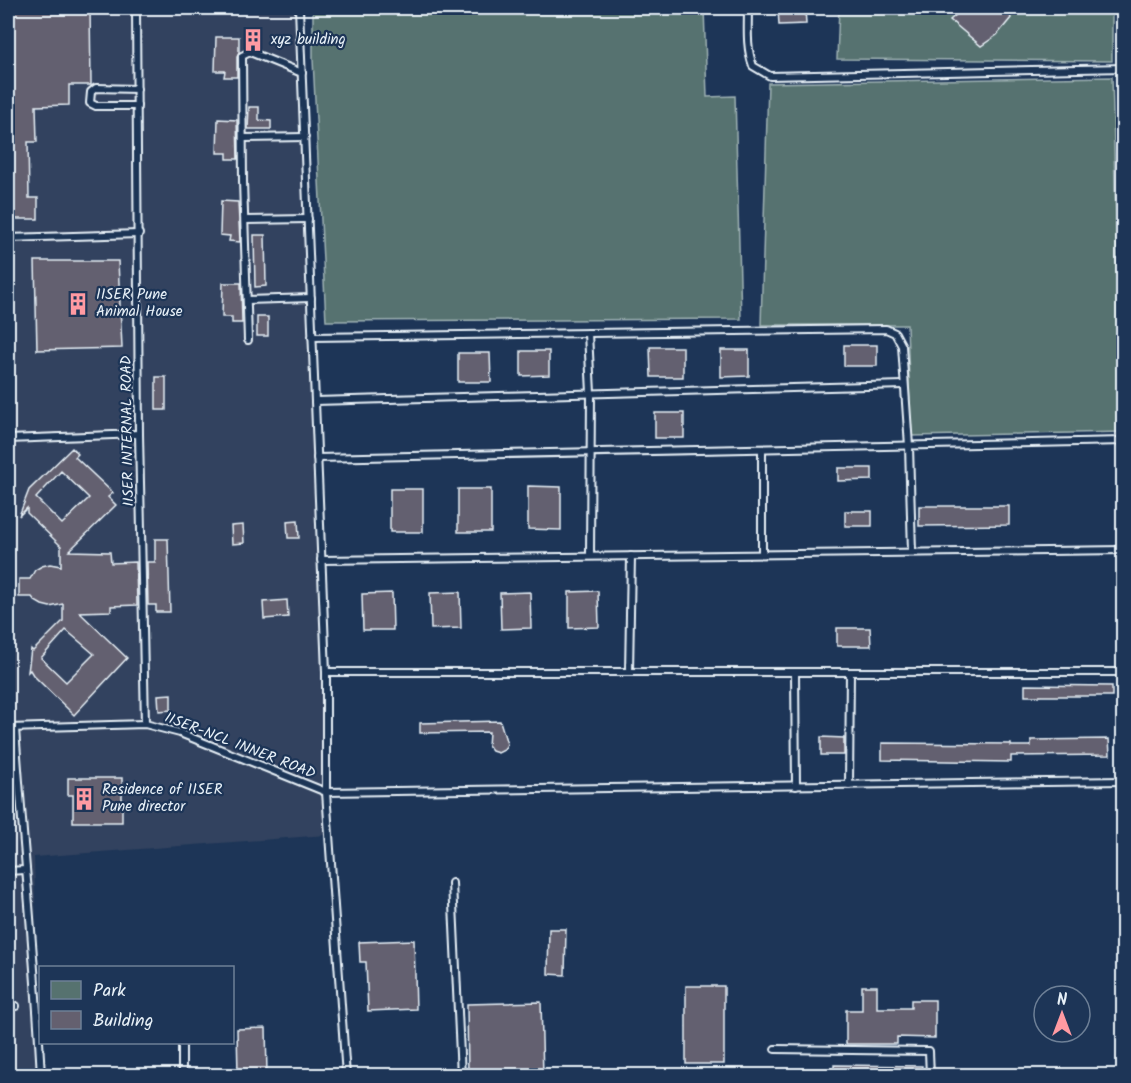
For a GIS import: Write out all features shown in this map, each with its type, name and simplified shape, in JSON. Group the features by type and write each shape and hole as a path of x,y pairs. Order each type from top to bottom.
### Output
{"lane":[{"name":"IISER INTERNAL ROAD","path":"136,8 145,724"},
{"path":"299,8 326,672 326,792 346,1076"},
{"path":"748,8 750,60 753,66 770,76 1124,68"},
{"path":"248,340 242,56 249,52 302,73"},
{"path":"137,89 96,88 91,92 90,102 96,106 137,106"},
{"path":"243,138 304,137"},
{"path":"244,220 308,219"},
{"path":"8,238 139,234"},
{"path":"247,300 311,298"},
{"path":"312,337 886,329 895,333 902,346 909,446 912,552"},
{"path":"588,333 591,393 590,556"},
{"path":"315,401 904,385"},
{"path":"8,439 140,434"},
{"path":"317,458 1124,441"},
{"path":"762,449 762,554"},
{"path":"321,560 1124,550"},
{"path":"630,672 631,556"},
{"path":"326,672 1124,672"},
{"path":"795,672 796,786"},
{"path":"849,785 850,672"},
{"path":"39,1043 11,728 145,724"},
{"name":"IISER-NCL INNER ROAD","path":"145,724 180,734 326,792"},
{"path":"326,792 1124,781"},
{"path":"8,871 25,870"},
{"path":"452,883 461,1076"},
{"path":"8,1006 16,1006"},
{"path":"39,1044 41,1076"},
{"path":"182,1044 182,1076"},
{"path":"775,1049 929,1051 930,1076"}],"shaded area":[{"path":"8,8 302,8 326,672 326,835 34,857 40,1076 8,1075"}],"green space":[{"path":"313,8 704,8 707,97 735,96 741,319 326,321 313,59"},
{"path":"839,8 1112,8 1112,61 837,59"},
{"path":"1112,77 1122,432 911,436 907,325 761,325 768,83"}],"building":[{"path":"8,8 90,8 91,85 69,85 69,105 36,106 37,142 28,142 29,198 38,198 38,219 10,219 8,205"},
{"path":"778,8 805,8 806,24 779,25"},
{"path":"964,8 1007,8 1011,18 997,35 981,46 950,20"},
{"path":"216,37 239,37 237,77 224,77 225,71 215,71"},
{"path":"249,107 259,107 259,120 271,121 271,129 248,129"},
{"path":"218,119 237,120 238,159 227,159 227,153 217,153"},
{"path":"221,201 238,202 240,242 229,241 230,236 220,235"},
{"path":"254,235 265,235 266,286 255,287"},
{"name":"IISER Pune Animal House","path":"35,261 118,261 122,348 37,350"},
{"path":"223,283 241,283 242,323 232,323 232,317 222,317"},
{"path":"257,317 268,317 268,336 257,336"},
{"path":"844,345 877,345 877,366 844,366"},
{"path":"650,347 683,347 683,377 651,377"},
{"path":"721,350 749,350 749,376 721,377"},
{"path":"521,351 549,351 549,375 521,376"},
{"path":"458,353 490,353 491,382 458,382"},
{"path":"156,377 166,377 166,410 156,410"},
{"path":"655,413 684,413 684,438 655,438"},
{"path":"72,448 78,454 75,457 113,493 108,497 116,505 69,551 110,552 111,563 136,562 137,605 111,606 111,611 79,612 127,658 74,715 30,670 28,672 31,649 33,651 63,621 63,604 50,607 42,605 32,597 19,597 19,579 30,579 35,570 42,566 50,564 61,566 61,546 27,513 27,508 19,516 29,490","holes":["61,471 89,498 62,524 36,498","66,630 94,654 66,682 41,658"]},
{"path":"838,468 872,468 872,480 838,481"},
{"path":"528,486 561,487 561,530 528,529"},
{"path":"390,489 423,489 423,532 390,532"},
{"path":"458,489 491,489 491,532 458,532"},
{"path":"919,506 1009,506 1009,525 919,526"},
{"path":"845,511 872,511 872,526 845,526"},
{"path":"298,520 299,538 288,538 287,521"},
{"path":"243,525 244,543 232,544 231,526"},
{"path":"155,539 168,539 170,612 156,612 156,605 148,605 147,562 155,562"},
{"path":"598,591 599,627 569,628 569,592"},
{"path":"460,592 461,628 431,629 430,593"},
{"path":"530,592 531,628 501,629 500,593"},
{"path":"392,593 393,630 363,630 362,594"},
{"path":"287,600 288,617 264,619 263,602"},
{"path":"837,628 870,628 871,646 837,646"},
{"path":"1025,685 1112,686 1112,696 1025,696"},
{"path":"171,694 171,710 159,711 158,695"},
{"path":"500,721 507,744 504,750 498,753 492,751 488,746 489,732 420,733 420,723"},
{"path":"821,737 844,738 844,755 821,755"},
{"path":"1109,739 1110,755 1011,756 1011,762 882,760 882,743 1031,746 1031,740"},
{"name":"Residence of IISER Pune director","path":"68,778 122,778 122,822 73,822 73,795 68,795"},
{"path":"549,929 566,929 565,975 548,974"},
{"path":"414,940 416,1009 368,1011 366,962 360,962 359,942"},
{"path":"686,986 724,986 724,1064 686,1064"},
{"path":"862,986 877,986 877,1008 911,1008 911,1000 935,1000 935,1038 897,1037 897,1044 846,1044 846,1010 862,1010"},
{"path":"541,1002 543,1076 468,1076 467,1004"},
{"path":"266,1028 267,1074 238,1074 237,1029"},
{"path":"834,1065 922,1066 921,1076 834,1076"}],"place":[{"name":"xyz building","path":"253,40"},
{"name":"IISER Pune Animal House","path":"78,304"},
{"name":"Residence of IISER Pune director","path":"84,799"}]}
